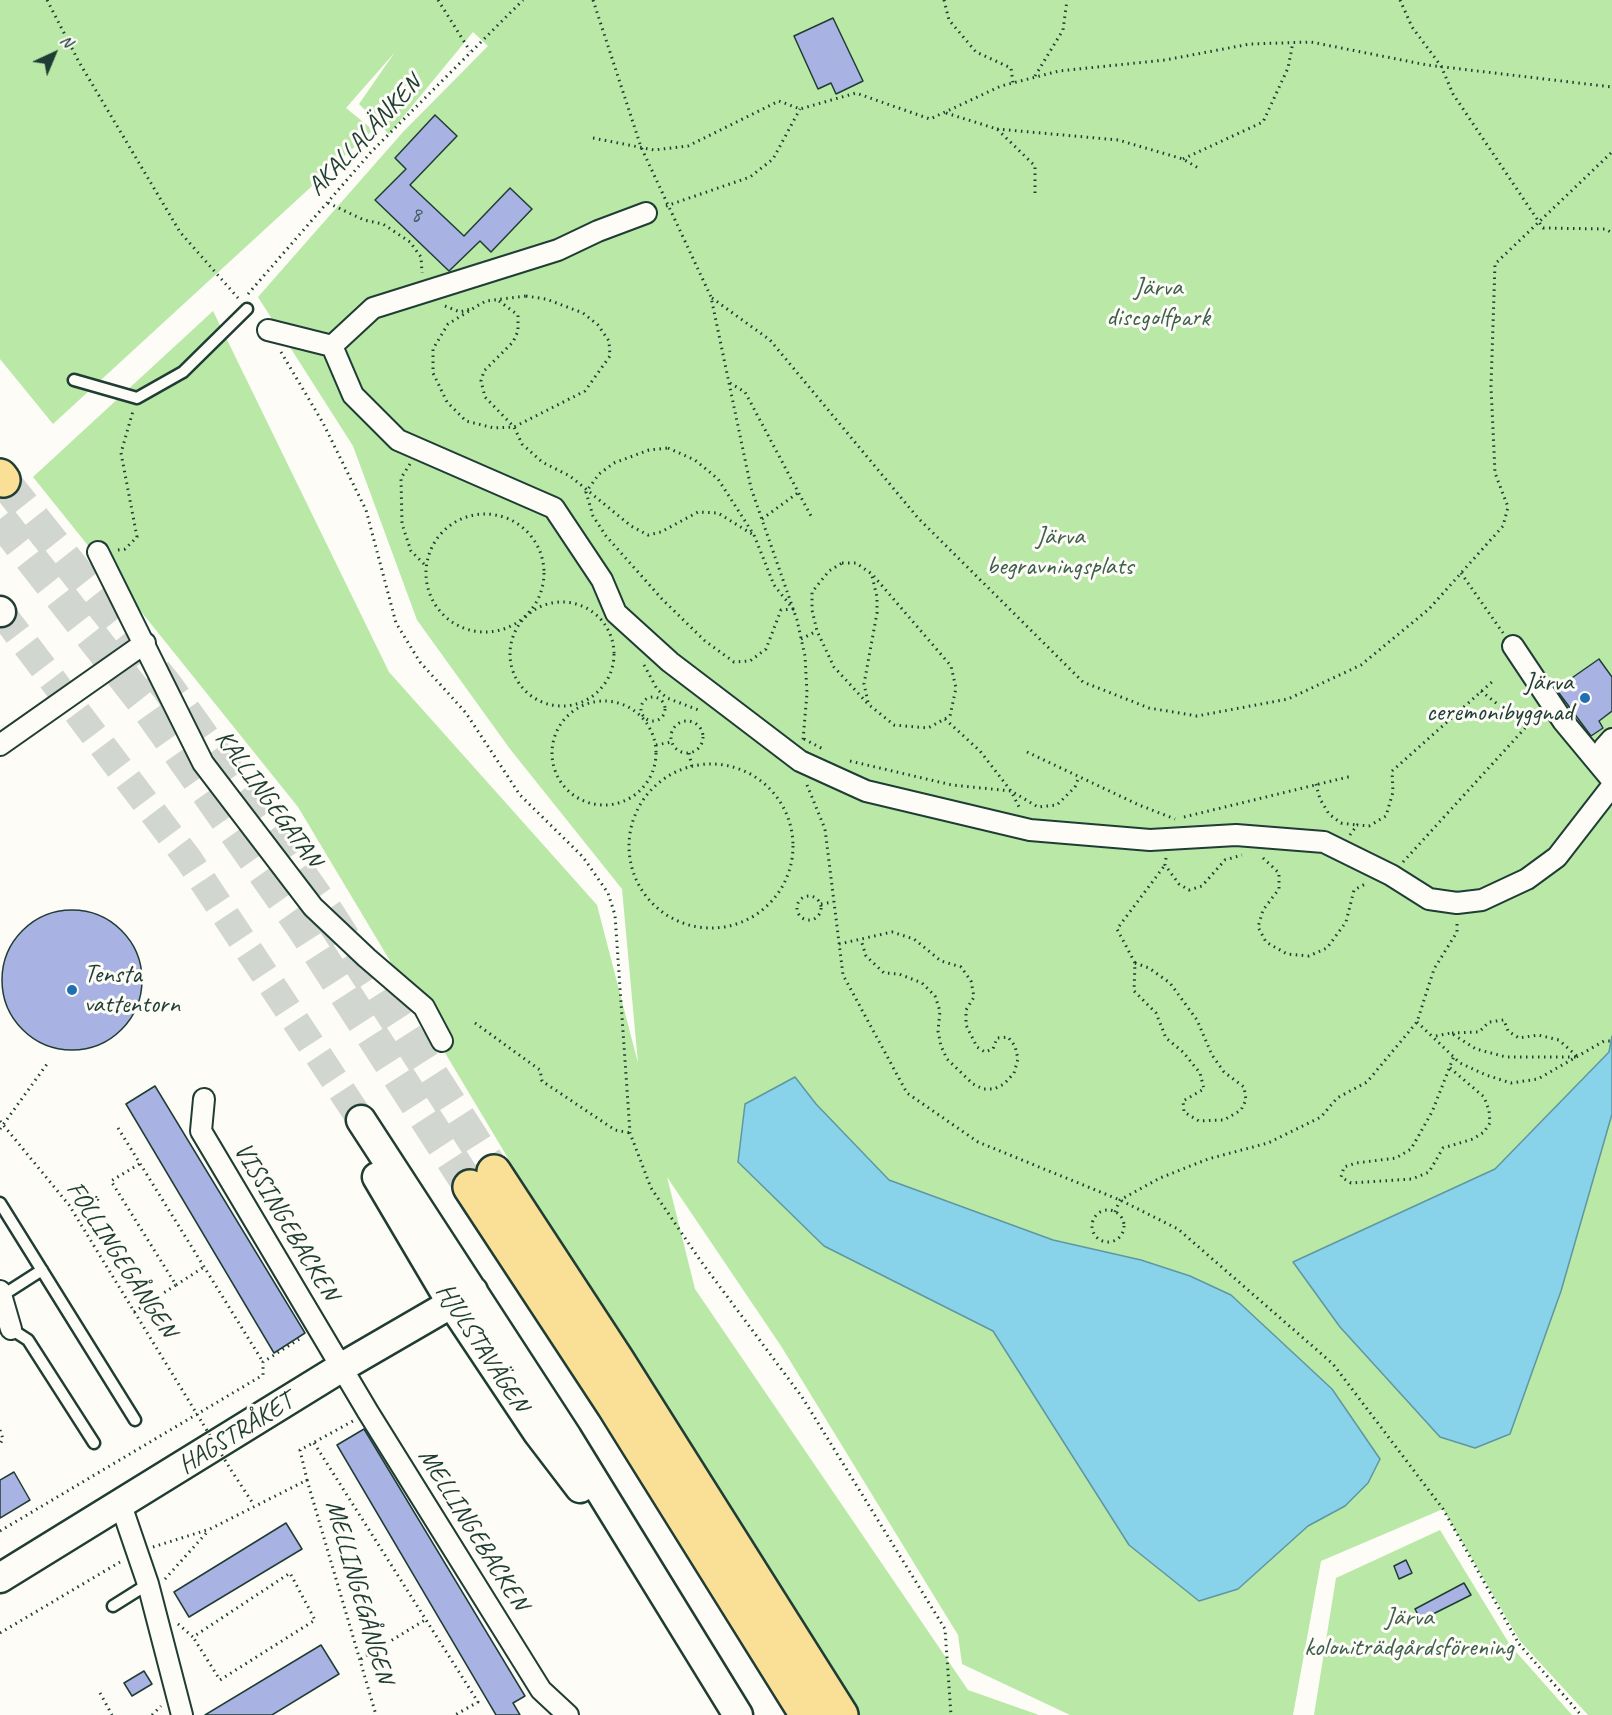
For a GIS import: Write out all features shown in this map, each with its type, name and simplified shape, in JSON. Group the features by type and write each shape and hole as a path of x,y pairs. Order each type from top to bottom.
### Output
{"highway":[{"path":"482,1180 624,1370 818,1706"}],"main road":[{"name":"HJULSTAVÄGEN","path":"355,1124 570,1477 636,1553 738,1715"},
{"name":"HAGSTRÅKET","path":"0,1578 342,1367 462,1298"}],"street":[{"path":"332,346 373,308 558,250 598,231 646,213"},
{"path":"268,330 332,346"},
{"path":"332,346 353,395 398,440 554,508 602,579 616,613 670,662 800,761 866,790 1020,827 1150,840 1236,835 1324,842 1385,872 1429,899 1457,903 1482,900 1527,879 1557,857 1611,781 1604,748 1612,739"},
{"name":"KALLINGEGATAN","path":"98,552 203,763 313,907 424,1007 442,1041"},
{"path":"0,745 145,643"},
{"path":"1513,646 1555,708 1611,781"},
{"name":"VISSINGEBACKEN","path":"204,1099 201,1131 342,1367"},
{"path":"1,1293 11,1329"},
{"name":"MELLINGEBACKEN","path":"342,1367 541,1690 568,1715"},
{"path":"121,1505 150,1594 182,1715"}],"lane":[{"path":"74,380 137,398 183,372 244,306"},
{"path":"0,1203 135,1420"},
{"path":"1,1293 42,1270"},
{"path":"11,1329 28,1340 94,1443"},
{"path":"113,1606 150,1594"}],"path":[{"path":"47,0 79,62 180,232 244,306"},
{"path":"438,0 470,51"},
{"name":"AKALLALÄNKEN","path":"244,306 328,202 372,152 523,0"},
{"path":"593,0 640,147 711,297 751,488 793,609 801,639 807,693 800,761 802,774 825,829 843,975 907,1093 978,1142 1120,1200 1178,1229 1333,1364 1443,1509 1519,1644 1581,1715"},
{"path":"944,0 949,20 976,52 1011,68 1013,83"},
{"path":"1034,77 1063,30 1067,0"},
{"path":"1400,0 1412,27 1441,66 1453,94 1543,228 1606,229 1612,232"},
{"path":"1183,159 1263,122 1288,68 1293,42"},
{"path":"593,138 654,150 688,146 778,101 800,109 856,93 930,119 1013,83 1059,71 1165,60 1250,44 1311,42 1441,66 1612,87"},
{"path":"646,213 750,177 773,159 800,109"},
{"path":"944,112 997,129 1118,140 1183,159 1200,169"},
{"path":"997,129 1035,166 1035,193"},
{"path":"711,297 770,340 918,518 1083,682 1149,708 1197,716 1288,699 1361,665 1429,609 1503,526 1508,507 1495,473 1491,386 1495,264 1612,152"},
{"path":"328,202 364,220 384,224 410,242 421,257 429,290 444,306 460,312 477,306"},
{"path":"526,296 564,304 583,313 598,325 609,341 610,356 585,392 514,427 494,428 466,421 447,402 433,373 433,349 448,324 486,301 498,300 526,296"},
{"path":"498,300 518,315 519,331 513,342 484,371 481,381 490,404 514,427 522,444 542,462 570,476 586,492 648,536 661,532 698,512 718,513 754,535"},
{"path":"268,330 323,423 366,510 396,622 420,662 466,713 520,795 583,857 608,893 615,915 630,1133 651,1188 700,1260 801,1397 945,1629 951,1715"},
{"path":"729,383 745,392 812,518"},
{"path":"125,549 136,537 121,453 137,398"},
{"path":"586,492 599,474 614,463 650,450 668,448 695,460 718,479 754,535 774,585 793,609"},
{"path":"426,566 411,551 402,524 401,478 411,462 427,454"},
{"path":"586,492 593,516 606,536 662,599 705,641 734,662 750,661 766,649 781,610 793,609"},
{"path":"762,519 799,492"},
{"path":"522,620 495,632 477,632 460,626 445,616 434,602 427,586 426,566 436,540 457,520 476,514 495,514 513,520 529,532 540,548 545,566 544,584 538,601 513,632 509,649 510,666 516,681 526,693 540,702 556,706 572,706 587,700 600,690 609,677 614,653 609,629 598,616 585,606 568,601 552,602 528,614"},
{"path":"842,563 856,563 872,574 951,666 956,688 952,713 928,728 894,725 868,704 834,667 817,632 812,610 812,592 829,571 842,563"},
{"path":"1461,573 1513,646"},
{"path":"868,704 864,684 871,657 878,597 872,574"},
{"path":"801,639 817,632"},
{"path":"1315,783 1320,799 1329,814 1341,823 1369,826 1386,816 1393,792 1392,771 1492,682"},
{"path":"1481,691 1526,727"},
{"path":"659,699 663,694"},
{"path":"659,699 650,697 643,701 640,708 642,715 656,745 656,761 651,776 642,789 629,799 614,805 598,806 582,801 558,780 552,765 551,748 555,731 565,717 578,707 594,701 611,700 627,705 642,715 651,721 662,717 664,706 659,699"},
{"path":"1256,856 1266,859 1279,873 1279,889 1263,909 1258,927 1266,942 1287,954 1309,956 1327,948 1338,936 1346,922 1354,890 1385,872 1526,727 1555,708"},
{"path":"945,719 980,751 1011,791 1023,815 1020,827"},
{"path":"693,722 701,731 702,740 697,748 689,753 677,749 672,742 672,732 677,724 693,722"},
{"path":"803,738 835,755"},
{"path":"656,745 672,742"},
{"path":"1028,752 1176,819 1315,783 1352,776"},
{"path":"689,753 692,767"},
{"path":"846,760 952,785 1011,791 1038,807 1057,805 1076,787 1079,777"},
{"path":"702,764 728,765 752,775 772,791 786,812 793,837 791,863 782,887 766,907 744,921 720,927 686,923 670,917 650,901 636,880 629,855 630,829 640,805 656,785 677,771 692,767 702,764"},
{"path":"1135,963 1149,968 1170,982 1197,1020 1212,1055 1224,1072 1244,1087 1246,1100 1242,1110 1224,1120 1199,1120 1184,1112 1183,1101 1204,1089 1200,1073 1183,1052 1166,1038 1156,1013 1134,991 1135,963 1117,929 1165,865 1168,839 1176,819"},
{"path":"1340,849 1357,825"},
{"path":"285,828 298,844"},
{"path":"1165,865 1179,884 1190,890 1202,886 1225,860 1246,854"},
{"path":"806,896 815,897 821,904 820,912 812,919 804,919 798,910 798,903 806,896"},
{"path":"821,904 833,902"},
{"path":"1115,1212 1120,1200 1160,1178 1208,1159 1268,1143 1321,1117 1337,1098 1367,1082 1417,1022 1434,969 1457,932 1457,903"},
{"path":"839,944 892,932 914,939 941,961 961,967 971,981 974,997 966,1010 966,1025 977,1047 985,1052 993,1048 997,1038 1008,1037 1015,1046 1018,1059 1014,1073 1004,1084 994,1089 983,1089 973,1084 946,1059 938,1031 940,1011 935,996 922,983 899,974 884,972 866,956 861,940"},
{"path":"1435,1036 1479,1032 1489,1022 1504,1020 1509,1031 1519,1038 1538,1035 1558,1040 1578,1057"},
{"path":"1417,1022 1435,1036 1460,1063 1511,1083 1538,1079 1604,1041 1612,1041"},
{"path":"475,1023 540,1070 542,1081 615,1130 630,1133"},
{"path":"1451,1034 1488,1054 1537,1059 1578,1057"},
{"path":"1450,1068 1484,1097 1489,1110 1490,1123 1484,1132 1473,1139 1443,1148 1429,1172 1412,1179 1351,1183 1341,1177 1344,1167 1356,1162 1396,1158 1411,1149 1432,1112 1454,1056"},
{"path":"2,1128 47,1064"},
{"name":"FÖLLINGEGÅNGEN","path":"0,1120 2,1128 69,1205 254,1505"},
{"path":"0,1531 263,1376 263,1362 118,1128"},
{"path":"141,1163 111,1180 176,1285"},
{"path":"1102,1211 1115,1212 1122,1220 1121,1234 1114,1240 1100,1240 1093,1231 1095,1217 1102,1211"},
{"path":"134,1312 204,1267"},
{"path":"263,1362 318,1327"},
{"path":"368,1412 314,1443 478,1702 455,1715"},
{"path":"0,1430 3,1439 0,1444"},
{"name":"MELLINGEGÅNGEN","path":"314,1443 300,1450 376,1715"},
{"path":"0,1633 136,1553 210,1529 307,1480"},
{"path":"193,1637 290,1573 315,1620 220,1680 193,1637 150,1594 210,1529"},
{"path":"361,1659 425,1620"},
{"path":"100,1693 112,1715"}],"green space":[{"name":"Järva begravningsplats","path":"0,0 1612,0 1612,1715 1588,1715 1520,1641 1443,1509 1321,1561 1293,1715 1070,1715 962,1664 958,1635 781,1346 667,1177 695,1289 968,1690 1039,1715 841,1715 298,807 33,477 213,311 389,672 597,905 638,1063 622,889 510,749 417,620 353,446 258,297 403,132 488,46 473,32 389,134 359,104 395,52 346,108 373,130 53,424 0,359"},
{"name":"Järva koloniträdgårdsförening","path":"1440,1530 1510,1645 1572,1715 1314,1715 1336,1578"}],"water":[{"path":"1612,1036 1612,1114 1561,1291 1510,1434 1475,1448 1440,1437 1340,1327 1293,1262 1495,1169 1609,1052"},
{"path":"795,1077 816,1104 889,1180 1053,1240 1141,1260 1190,1276 1231,1295 1332,1389 1380,1459 1368,1483 1345,1506 1308,1526 1238,1589 1199,1601 1129,1545 993,1331 824,1246 738,1162 745,1104"}],"building":[{"path":"833,18 863,81 836,94 831,83 818,89 794,36"},
{"path":"435,115 457,136 410,185 464,236 510,188 532,209 491,252 480,241 449,271 375,200 406,169 395,158"},
{"name":"Järva ceremonibyggnad","path":"1599,659 1612,677 1612,711 1599,721 1603,728 1591,736 1556,689"},
{"name":"Tensta vattentorn","path":"72,910 99,915 121,931 137,953 142,980 137,1007 121,1029 99,1045 72,1050 45,1045 23,1029 7,1007 2,980 7,953 23,931 45,915"},
{"path":"155,1086 305,1333 274,1353 126,1104"},
{"path":"364,1429 525,1696 513,1703 520,1715 496,1715 337,1445"},
{"path":"14,1472 30,1500 0,1518 0,1480"},
{"path":"286,1523 302,1549 189,1617 174,1592"},
{"path":"1406,1560 1412,1573 1399,1579 1394,1566"},
{"path":"1464,1583 1471,1595 1421,1620 1415,1609"},
{"path":"321,1645 339,1674 272,1715 205,1715"},
{"path":"144,1671 152,1684 132,1696 124,1683"}],"tunnel":[{"path":"3,480 168,688 327,912 494,1172"},
{"path":"0,519 145,704 303,928 470,1187"},
{"path":"1,612 189,860 361,1120"}],"place":[{"name":"Järva ceremonibyggnad","path":"1585,698"},
{"name":"Tensta vattentorn","path":"72,990"}],"park label":[{"name":"Järva discgolfpark","path":"1158,303"}]}
